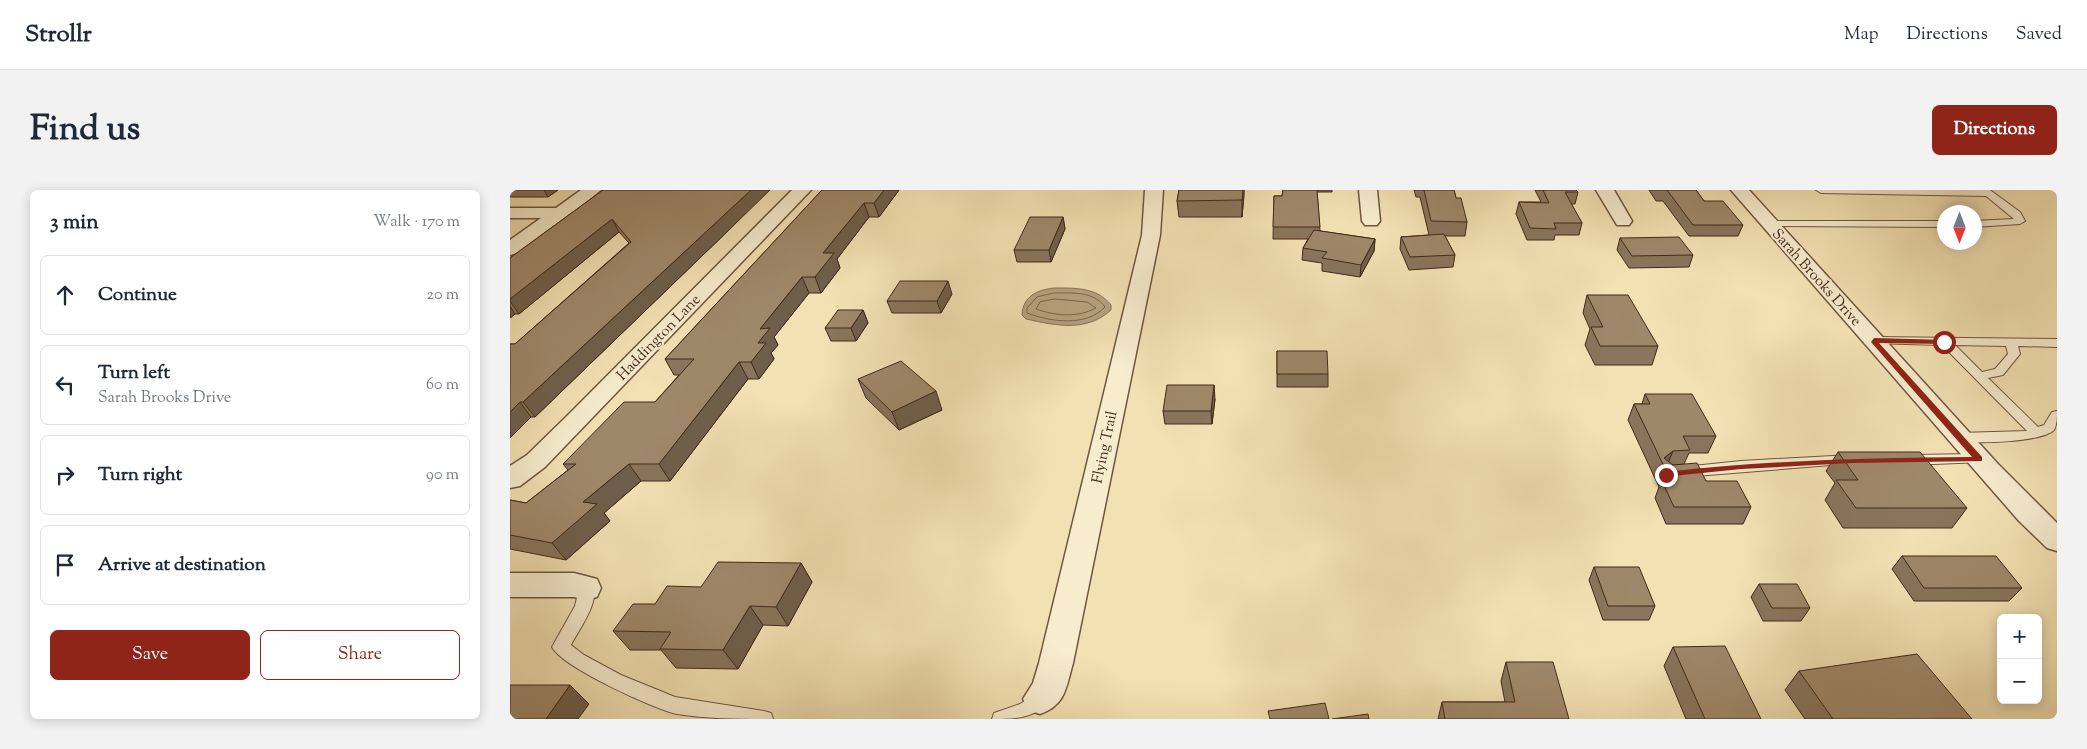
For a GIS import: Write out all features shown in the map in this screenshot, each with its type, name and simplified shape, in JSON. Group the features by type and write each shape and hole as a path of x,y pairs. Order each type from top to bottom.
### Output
{"street":[{"path":"510,249 592,190"},
{"name":"Haddington Lane","path":"510,479 536,461 577,421 802,190"},
{"name":"Flying Trail","path":"1040,699 1048,691 1052,680 1151,235 1154,190"},
{"path":"1368,190 1371,220"},
{"path":"1605,190 1623,221"},
{"name":"Sarah Brooks Drive","path":"1740,190 1959,437 2029,514 2057,540"},
{"path":"511,212 562,212"},
{"path":"510,585 574,585 586,588"}],"lane":[{"path":"1820,190 1986,191 2017,214 2020,221 1982,223"},
{"path":"1769,223 1937,224"},
{"path":"1874,340 2057,343"},
{"path":"1944,342 2036,433"},
{"path":"1980,377 1999,372 2014,354 2011,342"},
{"path":"1959,437 2027,436 2049,428 2057,415"},
{"path":"1898,460 1979,459"},
{"path":"1666,475 1741,466 1862,460"},
{"path":"586,588 582,607 561,647 578,660 615,680 674,705 764,719"},
{"path":"1001,719 1026,710 1040,699"}],"water":[{"path":"1054,288 1078,289 1092,292 1105,299 1111,305 1111,310 1092,322 1071,325 1038,322 1026,319 1022,315 1025,303 1032,295 1042,290"}],"building":[{"path":"603,190 751,190 510,412 510,344 515,344 631,242 612,219 510,299 510,258"},
{"path":"822,190 884,190 874,203 864,203 823,253 834,253 815,277 802,277 760,329 770,328 758,343 766,343 751,362 739,362 659,464 629,464 583,502 597,504 552,543 510,535 510,500 526,503 576,464 563,464 624,402 655,402 694,359 665,359"},
{"path":"1179,190 1243,190 1242,200 1177,201"},
{"path":"1283,190 1317,190 1320,227 1273,227 1274,196 1282,196"},
{"path":"1424,190 1454,190 1456,198 1461,198 1467,222 1431,221"},
{"path":"1543,190 1576,190 1578,192 1565,192 1582,223 1554,223 1556,229 1530,228 1519,202 1549,203"},
{"path":"1667,190 1696,190 1704,201 1723,201 1743,225 1693,225"},
{"path":"1030,217 1063,217 1049,250 1014,250"},
{"path":"1314,230 1375,239 1361,265 1322,258 1327,252 1303,248"},
{"path":"1444,234 1455,255 1410,257 1401,237"},
{"path":"1679,237 1693,255 1632,256 1620,238"},
{"path":"900,281 948,281 937,301 887,301"},
{"path":"1587,295 1628,295 1658,346 1600,346 1591,327 1603,327"},
{"path":"838,310 863,310 851,328 825,328"},
{"path":"1277,351 1327,351 1328,374 1277,374"},
{"path":"901,361 936,391 892,412 858,379"},
{"path":"1167,385 1214,385 1211,411 1163,411"},
{"path":"1645,394 1692,394 1716,436 1683,436 1690,450 1673,451 1664,458 1673,465 1697,463 1706,481 1737,481 1751,507 1674,507 1662,481 1671,481 1634,404 1650,404"},
{"path":"1838,452 1920,452 1967,508 1856,508 1836,480 1858,480"},
{"path":"1902,556 1996,556 2022,588 1924,588"},
{"path":"718,562 801,563 776,607 750,606 723,650 660,649 671,632 613,631 633,604 655,604 667,586 701,587"},
{"path":"1594,567 1639,567 1655,606 1608,606"},
{"path":"1759,584 1797,584 1810,608 1772,608"},
{"path":"1725,646 1761,719 1705,719 1673,647"},
{"path":"1917,654 1972,719 1833,719 1799,671"},
{"path":"1506,662 1553,662 1569,719 1445,719 1442,702 1515,702"},
{"path":"510,685 570,685 546,719 510,719"},
{"path":"1325,703 1329,719 1270,719 1268,711"},
{"path":"1368,714 1369,719 1332,719"}],"route":[{"path":"1666,475 1711,468 1852,460 1979,459 1874,340 1944,342"}]}
